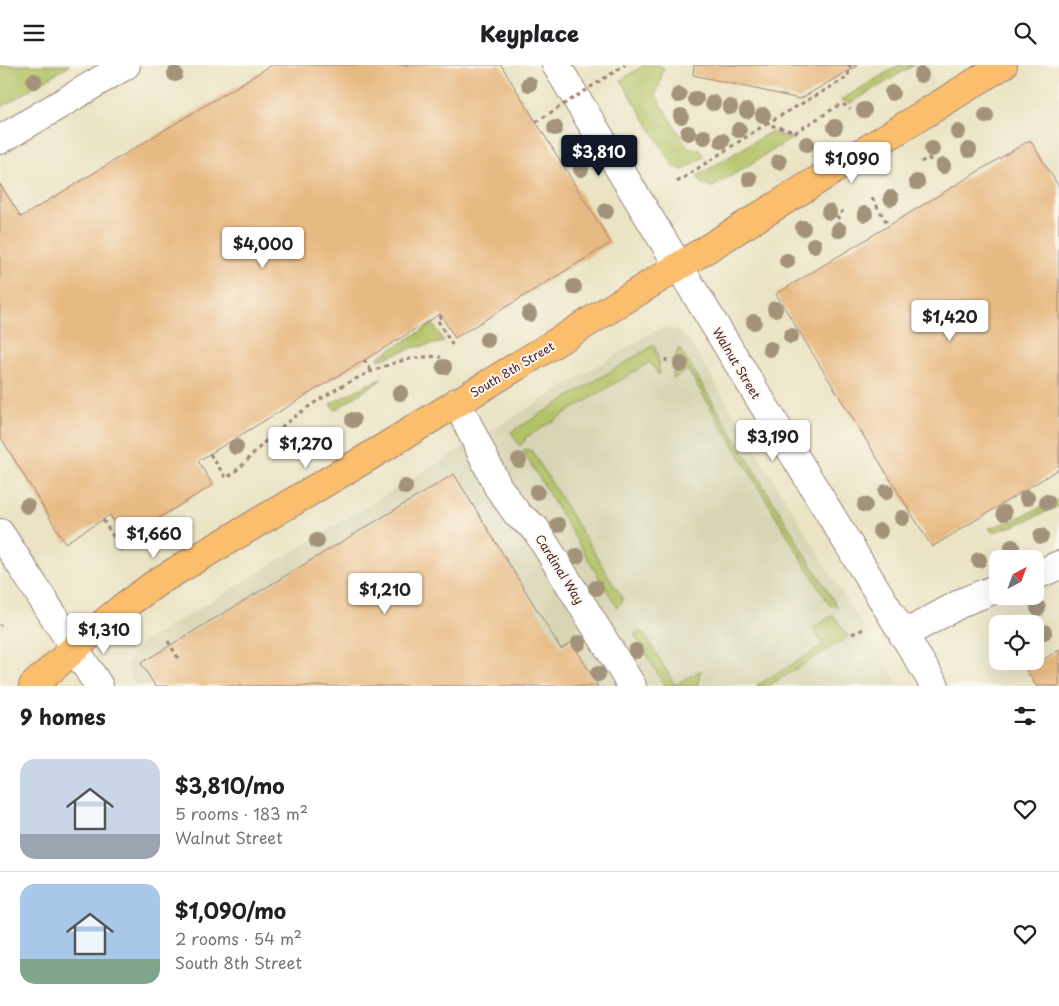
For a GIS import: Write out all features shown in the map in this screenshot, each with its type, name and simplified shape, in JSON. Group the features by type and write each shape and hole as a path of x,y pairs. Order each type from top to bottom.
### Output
{"main road":[{"name":"South 8th Street","path":"33,686 122,607 159,581 365,459 679,267 1002,65"}],"street":[{"path":"0,140 126,65"},
{"name":"Walnut Street","path":"556,65 935,686"},
{"name":"Cardinal Way","path":"457,402 498,487 518,515 535,529 632,686"},
{"path":"0,533 99,686"},
{"path":"1044,572 1059,565"},
{"path":"903,635 965,601 989,592"}],"path":[{"path":"536,122 625,65"},
{"path":"677,182 766,124 848,77 850,65"},
{"path":"766,124 796,132 841,104 848,105 850,109"},
{"path":"921,162 928,159 932,161"},
{"path":"872,198 889,226"},
{"path":"839,219 837,216 846,208"},
{"path":"442,316 436,319 454,348"},
{"path":"666,356 666,362"},
{"path":"210,454 226,479 239,469 273,435 297,415 326,395 372,372 411,358 441,357"},
{"path":"364,360 372,372"},
{"path":"103,520 122,552"},
{"path":"168,641 178,658"}],"shaded area":[{"path":"664,328 679,332 690,342 899,686 135,686 128,665 134,650 141,644 653,332"}],"green space":[{"path":"0,65 70,65 0,108"},
{"path":"644,65 660,65 664,68 656,96 688,147 700,150 704,157 683,170 674,167 621,80"},
{"path":"899,65 914,65 851,103 841,100"},
{"path":"770,132 793,138 713,187 702,184 697,176"},
{"path":"433,324 444,342 412,348 379,360 378,357"},
{"path":"654,345 659,361 659,375 650,362 525,438 525,441 520,446 511,432"},
{"path":"679,348 838,608 829,604 688,370 673,379 673,362"},
{"path":"382,379 335,410 330,404 366,385"},
{"path":"525,449 532,451 622,598 622,602 617,607 523,451"},
{"path":"1059,499 1059,506 1014,526 992,532 989,528 1013,520"},
{"path":"832,616 836,618 848,637 768,686 756,686 823,646 813,628"},
{"path":"644,633 675,685 701,670 697,686 665,686 634,634"}],"building":[{"path":"272,65 501,65 611,243 455,338 440,314 198,461 213,485 124,539 110,515 65,543 0,436 0,184 21,217"},
{"path":"694,65 858,65 800,99 693,75"},
{"path":"1030,140 1059,187 1059,469 932,547 776,294"},
{"path":"454,474 561,649 572,642 598,686 155,686 141,663"},
{"path":"1059,650 1059,686 1036,686 1026,670 1044,670 1044,659"}]}
